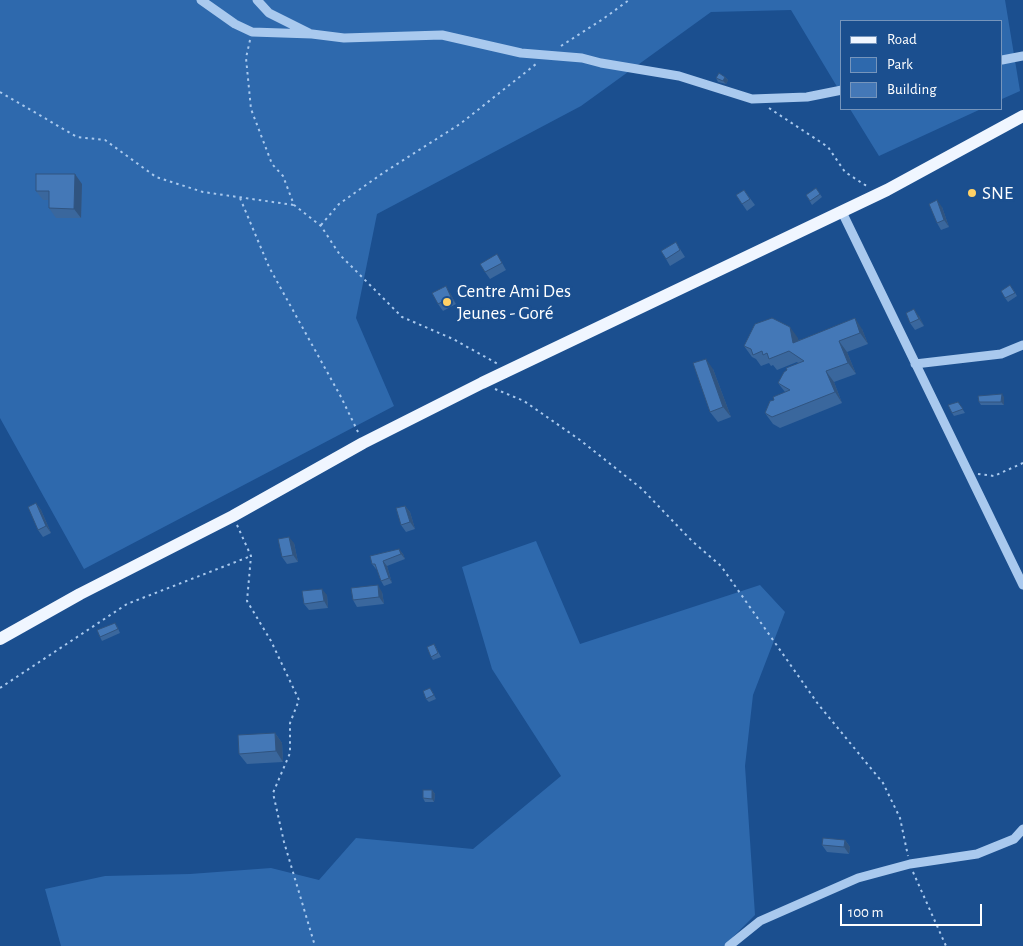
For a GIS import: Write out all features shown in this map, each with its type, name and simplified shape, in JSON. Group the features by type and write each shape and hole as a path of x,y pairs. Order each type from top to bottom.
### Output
{"main road":[{"path":"0,639 80,594 233,516 363,443 482,383 887,190 1023,116"}],"street":[{"path":"201,0 235,24 252,32 312,34 344,38 442,34 521,53 582,58 679,76 752,99 807,97 840,90"},
{"path":"257,0 269,13 312,34"},
{"path":"1003,60 1023,56"},
{"path":"842,212 1023,585"},
{"path":"915,364 1001,354 1023,345"},
{"path":"729,946 760,921 858,878 910,864 977,854 1014,839 1023,829"}],"path":[{"path":"321,226 339,204 383,173 460,124 548,54 604,19 629,0"},
{"path":"252,32 246,58 251,109 272,164 283,176 294,205"},
{"path":"0,92 77,137 105,140 156,177 203,192 294,205 321,226 340,255 402,317 453,339 510,370"},
{"path":"752,99 774,110 828,147 845,172 865,185 887,190"},
{"path":"240,198 269,267 341,396 363,443"},
{"path":"482,383 524,401 588,446 642,489 692,541 721,566 818,704 883,783 900,818 910,864 946,946"},
{"path":"968,473 994,476 1023,463"},
{"path":"233,516 252,556 247,601 271,641 299,700 290,724 290,753 272,794 284,842 315,946"},
{"path":"0,688 127,604 252,556"}],"green space":[{"path":"0,0 1005,0 1020,91 1003,99 1003,20 840,20 840,92 791,10 711,12 581,106 377,214 356,318 394,406 84,569 0,418"},
{"path":"851,110 979,110 879,156"},
{"path":"536,541 580,644 760,585 785,612 753,695 745,766 755,915 724,946 61,946 45,889 105,876 190,874 271,868 319,880 356,838 473,849 561,776 492,669 462,567"}],"building":[{"path":"719,73 725,77 723,81 716,78"},
{"path":"36,174 75,174 74,209 49,208 49,191 36,191"},
{"path":"816,188 820,194 810,201 806,195"},
{"path":"744,190 750,199 742,204 736,195"},
{"path":"937,200 944,220 937,223 929,204"},
{"path":"676,242 680,250 666,259 661,251"},
{"path":"497,254 502,263 485,272 480,264"},
{"path":"1010,285 1015,293 1005,298 1001,291"},
{"path":"446,286 451,297 438,304 432,293"},
{"path":"914,309 919,319 910,323 906,313"},
{"path":"772,318 790,327 793,343 855,318 860,333 839,341 848,363 826,371 835,392 772,417 765,413 770,401 774,400 773,397 790,390 778,383 787,370 786,368 804,361 789,351 769,359 767,353 763,355 762,351 753,355 751,349 744,346 755,324"},
{"path":"706,359 723,407 710,412 693,363"},
{"path":"1002,394 1001,402 979,402 978,396"},
{"path":"958,402 963,409 952,413 948,405"},
{"path":"36,503 46,526 38,530 28,507"},
{"path":"405,506 410,522 401,525 396,508"},
{"path":"289,537 293,555 282,557 278,539"},
{"path":"399,549 401,554 383,561 389,578 381,581 370,556"},
{"path":"378,585 379,597 353,600 351,588"},
{"path":"322,589 324,601 304,604 302,591"},
{"path":"115,623 118,629 100,637 97,630"},
{"path":"434,644 438,653 431,657 427,647"},
{"path":"430,688 434,695 426,699 423,691"},
{"path":"275,733 276,751 239,754 238,735"},
{"path":"423,790 432,790 432,799 423,798"},
{"path":"823,838 845,840 844,847 822,845"}],"place":[{"name":"SNE","path":"972,193"},
{"name":"Centre Ami Des Jeunes - Goré","path":"447,302"}]}
